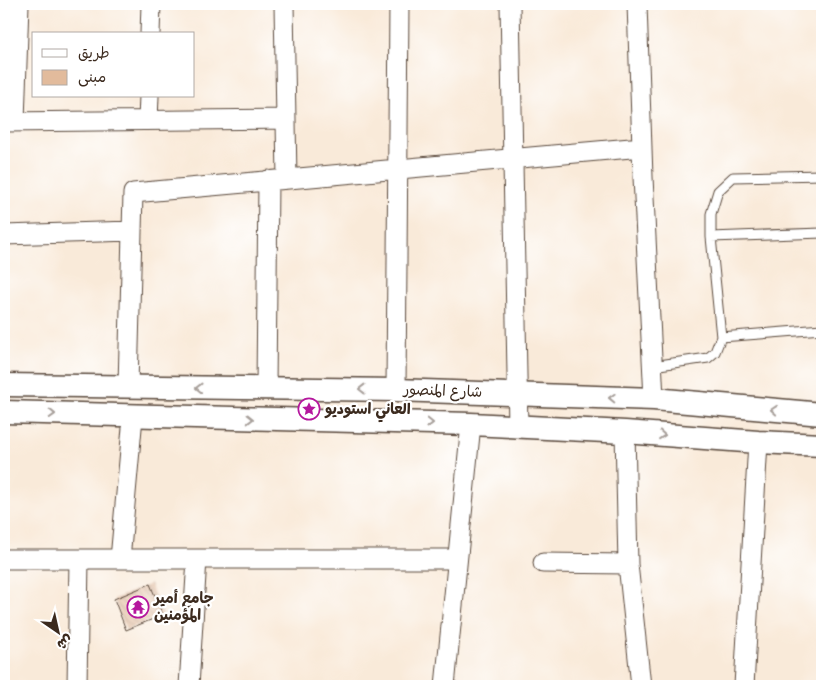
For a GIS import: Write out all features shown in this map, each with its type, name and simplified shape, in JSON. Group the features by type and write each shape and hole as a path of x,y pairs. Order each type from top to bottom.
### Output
{"street":[{"path":"19,4 9,122 286,119"},
{"path":"150,32 151,4"},
{"path":"266,389 277,179 286,119 284,4"},
{"path":"396,390 399,4"},
{"path":"510,4 518,427"},
{"path":"637,4 654,399"},
{"path":"148,120 149,98"},
{"path":"128,386 133,192 642,147"},
{"path":"4,235 132,231"},
{"name":"شارع المنصور","path":"4,385 396,390 518,394 654,399 822,414"},
{"path":"4,412 133,417 471,424 822,445"},
{"path":"120,559 133,417"},
{"path":"445,686 471,424"},
{"path":"625,432 628,564 641,686"},
{"path":"744,686 758,442"},
{"path":"4,559 457,559"},
{"path":"77,686 79,559"},
{"path":"189,686 196,559"},
{"path":"543,563 628,564"}],"lane":[{"path":"652,366 708,358 715,352 721,337 711,237 711,214 718,191 734,177 822,175"},
{"path":"711,237 822,233"},
{"path":"721,337 822,329"}],"building":[{"name":"جامع أمير المؤمنين","path":"150,584 163,615 126,630 114,599"}],"place":[{"name":"العاني استوديو","path":"309,409"},
{"name":"جامع أمير المؤمنين","path":"138,607"}]}
